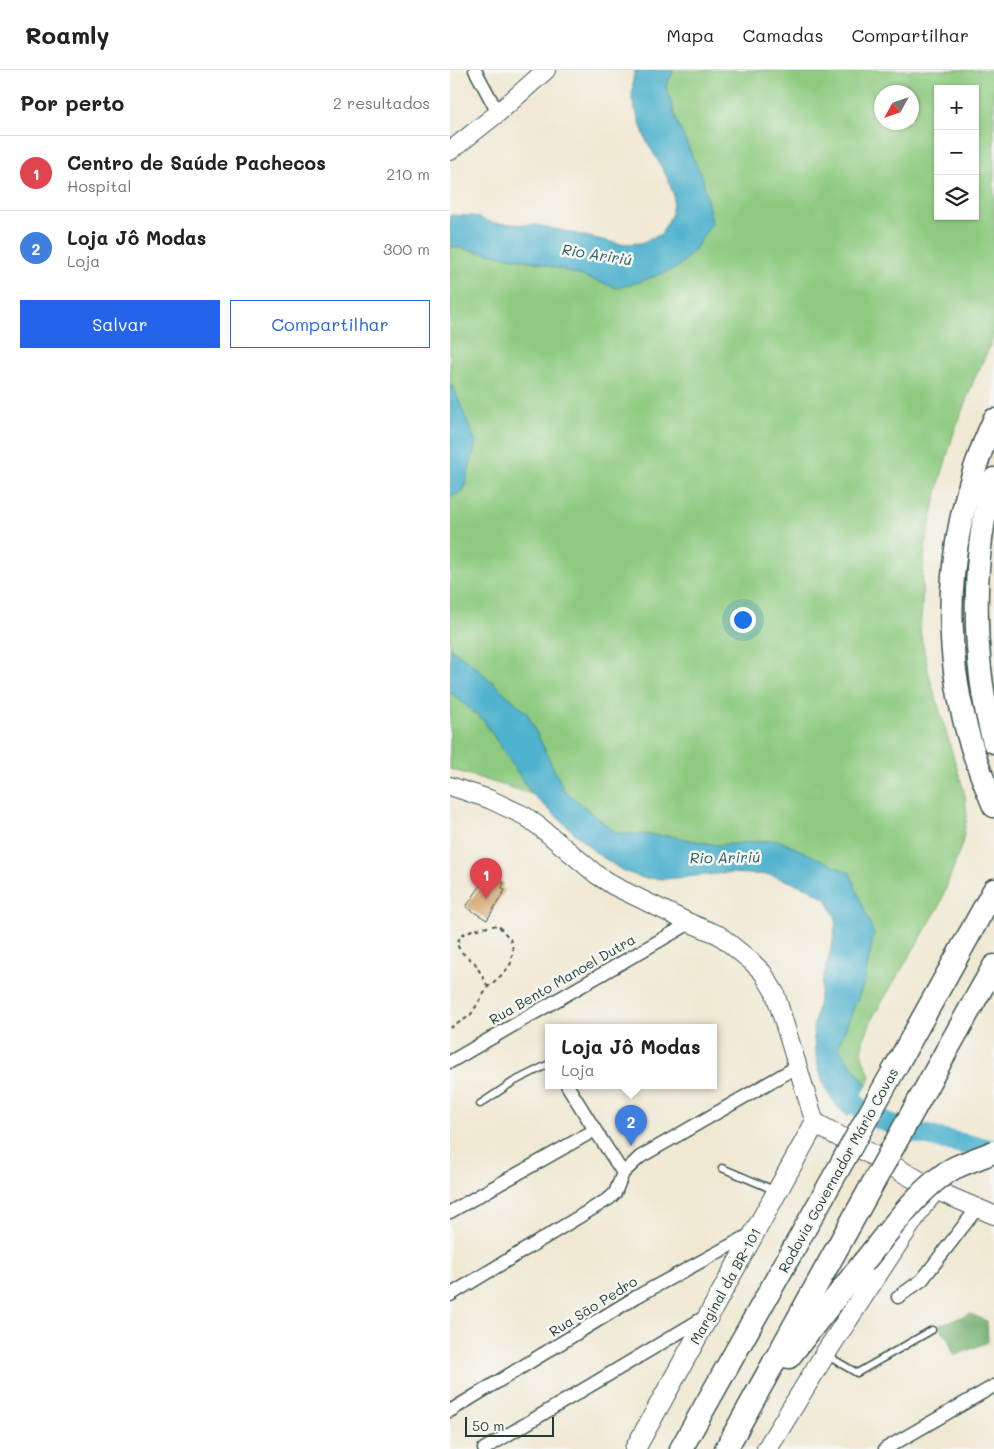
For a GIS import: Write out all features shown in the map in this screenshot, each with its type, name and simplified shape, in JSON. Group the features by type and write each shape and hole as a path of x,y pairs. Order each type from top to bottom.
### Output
{"highway":[{"path":"994,420 977,462 961,520 955,559 951,609 955,668 960,698 974,755 994,806"},
{"path":"994,479 979,558 977,635 987,717 994,742"},
{"name":"Rodovia Governador Mário Covas","path":"681,1449 994,890"},
{"path":"726,1449 994,966"},
{"path":"747,1411 863,1263 908,1209 933,1183 954,1169 994,1152"}],"main road":[{"path":"450,151 498,113 544,71"},
{"path":"450,786 489,798 518,812 540,827 597,875 614,886 719,935 735,947 762,973 775,993 815,1123 935,1190 986,1211"},
{"name":"Marginal da BR-101","path":"635,1449 815,1123"},
{"path":"766,1449 825,1354 922,1206 935,1190"}],"street":[{"path":"475,70 498,113"},
{"name":"Rua Bento Manoel Dutra","path":"450,1062 690,923"},
{"path":"450,1296 610,1198 615,1193 623,1173 640,1157 798,1066"},
{"path":"569,1089 623,1173"},
{"path":"450,1212 595,1130"},
{"path":"898,1297 922,1280 986,1211"},
{"name":"Rua São Pedro","path":"450,1411 636,1297 755,1232"},
{"path":"484,1449 709,1315"},
{"path":"885,1449 994,1386"}],"lane":[{"path":"480,1104 513,1082 545,1066"},
{"path":"722,1168 777,1192"},
{"path":"825,1354 858,1373 932,1330"}],"path":[{"path":"450,1028 470,1016 488,987 511,964 513,949 510,939 498,925 472,930 461,935 458,944 460,951 475,963 488,987"}],"green space":[{"path":"674,70 994,70 994,332 991,344 974,380 954,432 939,484 925,547 920,631 929,675 965,795 967,816 962,844 939,907 874,1015 863,1041 862,1056 870,1076 867,1085 838,1047 864,983 874,934 778,840 717,845 669,836 616,833 564,790 527,713 471,663 450,648 450,498 464,490 453,386 450,385 450,247 541,263 618,287 677,268 677,122 666,86"},
{"path":"450,692 483,720 532,794 450,769"},
{"path":"970,1314 987,1321 988,1342 954,1356 948,1338 937,1326"}],"water":[{"path":"635,70 674,70 666,86 677,122 703,179 712,223 694,251 677,268 618,288 541,263 450,247 450,215 473,216 493,223 537,225 620,244 642,243 661,234 671,216 674,196 667,177 646,140 632,100"},
{"path":"450,385 453,386 476,443 464,490 450,498"},
{"path":"450,648 471,663 527,713 564,790 616,833 669,836 717,845 778,840 850,873 874,934 864,983 838,1047 867,1085 848,1117 837,1106 826,1090 819,1070 815,1049 813,1029 834,937 836,918 826,899 808,888 771,875 726,873 665,879 643,878 623,871 595,852 532,794 483,720 450,692"}],"building":[{"path":"495,878 504,883 502,888 505,890 487,920 466,907 485,879 492,882"}],"waterway":[{"name":"Rio Aririú","path":"836,1082 848,1098 864,1111 884,1121 906,1130 994,1150"}],"place":[{"name":"Centro de Saúde Pachecos","path":"486,899"},
{"name":"Loja Jô Modas","path":"631,1146"}]}
